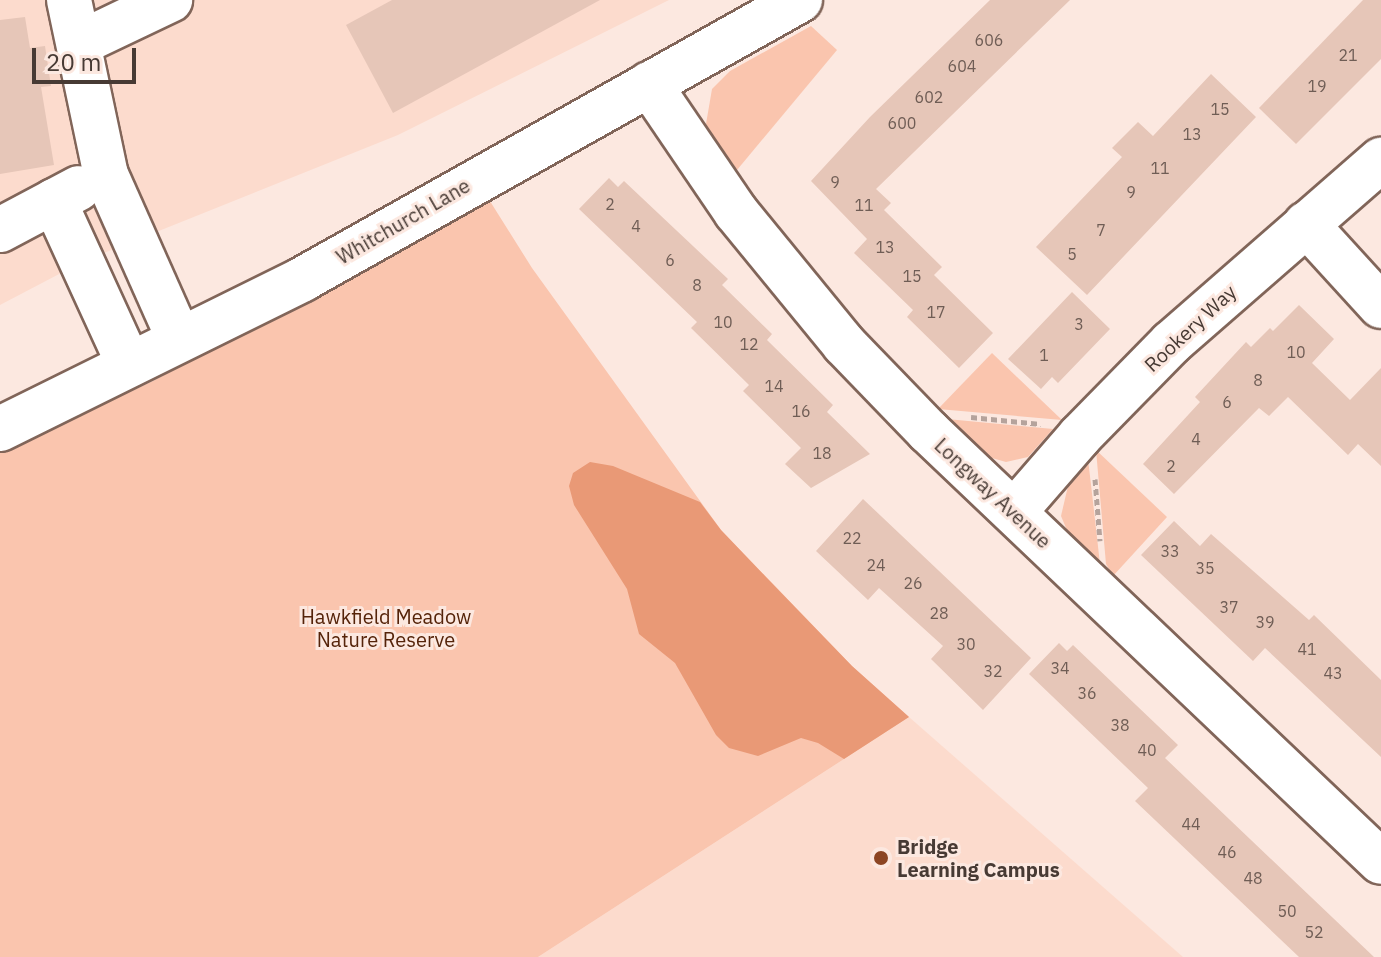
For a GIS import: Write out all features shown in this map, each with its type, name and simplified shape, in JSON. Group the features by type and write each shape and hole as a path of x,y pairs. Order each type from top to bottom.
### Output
{"street":[{"path":"69,0 106,175 179,339"},
{"path":"80,43 170,0"},
{"name":"Whitchurch Lane","path":"0,429 303,279 512,158 800,0"},
{"name":"Longway Avenue","path":"649,84 736,212 844,344 925,428 1381,862"},
{"name":"Rookery Way","path":"1014,512 1080,436 1171,343 1381,160"},
{"path":"0,230 106,175"},
{"path":"54,201 129,365"},
{"path":"1306,224 1381,306"}],"path":[{"path":"925,428 940,414 1068,426 1080,436 1092,451 1103,568 1092,586"}],"shaded area":[{"path":"0,0 669,0 398,135 84,261 0,305"},
{"path":"590,462 613,466 700,502 721,530 852,666 909,717 844,759 818,743 801,738 758,756 729,748 716,735 675,663 639,634 627,589 574,505 569,486 573,473"},
{"name":"Bridge Learning Campus","path":"909,717 1183,957 538,957"}],"green space":[{"path":"811,26 837,50 737,170 731,170 706,124 712,89 730,71"},
{"name":"Hawkfield Meadow Nature Reserve","path":"488,198 532,268 721,530 852,666 909,717 538,957 0,957 0,453 153,381"},
{"path":"992,353 1062,420 938,409"},
{"path":"947,419 1053,429 1028,457 1006,462 985,456"},
{"path":"1096,450 1167,517 1113,576 1106,564"},
{"path":"1088,459 1100,564 1069,535 1061,516 1068,486"}],"building":[{"path":"392,0 600,0 393,113 346,25"},
{"path":"990,0 1070,0 876,189 891,203 884,210 942,267 934,275 993,333 959,368 907,317 913,310 854,253 867,239 811,181 870,117"},
{"path":"1363,0 1381,0 1381,59 1296,144 1259,108"},
{"path":"25,17 30,48 45,46 51,86 41,87 54,165 0,174 0,20"},
{"path":"1211,74 1256,117 1087,295 1036,247 1122,157 1112,148 1138,122 1153,136"},
{"path":"609,178 618,187 624,181 728,279 722,285 772,334 767,340 833,405 827,412 870,454 811,488 785,464 801,448 743,391 749,385 691,328 697,322 579,209"},
{"path":"1072,292 1110,329 1058,383 1052,377 1041,389 1008,359"},
{"path":"1299,305 1334,339 1312,363 1350,400 1381,368 1381,466 1358,444 1348,455 1288,397 1269,416 1259,408 1174,494 1143,464 1200,402 1195,397 1246,342 1251,347 1270,328 1273,331"},
{"path":"863,499 1031,658 983,710 931,659 943,646 879,588 868,600 816,551"},
{"path":"1174,521 1200,546 1211,534 1309,620 1314,615 1381,680 1381,757 1265,648 1253,661 1141,555"},
{"path":"1059,643 1067,651 1073,645 1178,745 1165,758 1374,957 1299,957 1135,801 1148,788 1029,674"}],"place":[{"name":"Bridge Learning Campus","path":"881,858"}]}
